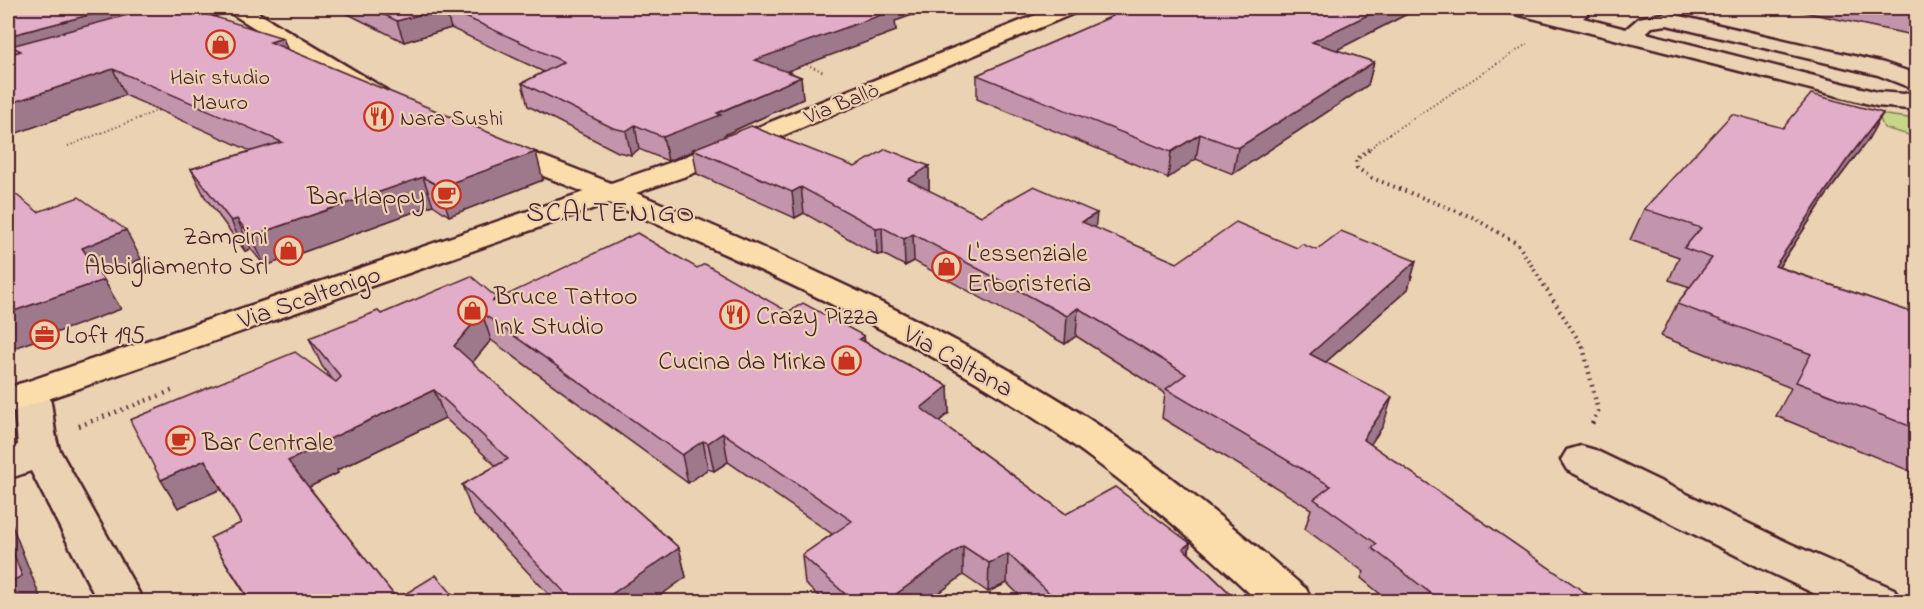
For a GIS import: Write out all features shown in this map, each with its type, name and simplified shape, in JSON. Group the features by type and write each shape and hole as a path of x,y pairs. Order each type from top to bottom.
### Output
{"main road":[{"path":"236,8 401,108"},
{"name":"Via Ballò","path":"611,193 724,151 1070,8"},
{"name":"Via Caltana","path":"475,139 711,235 853,302 928,341 1016,391 1080,432 1145,479 1290,602"},
{"name":"Via Scaltenigo","path":"19,397 611,193"}],"street":[{"path":"133,31 217,8"},
{"path":"1515,8 1568,15 1630,36 1877,99 1908,102 1917,98"},
{"path":"1630,36 1646,22 1667,19 1884,70 1917,82"},
{"path":"19,397 36,440 24,458 121,602"},
{"path":"1581,460 1776,556 1878,602"}],"path":[{"path":"1568,15 1546,33 1383,138 1356,160 1357,168 1372,178 1472,217 1518,244 1584,348 1598,411 1587,433 1581,460"},
{"path":"802,62 833,76"},
{"path":"68,146 169,107"},
{"path":"74,428 174,390"}],"green space":[{"path":"1878,114 1916,119 1916,137 1884,128"}],"building":[{"path":"8,8 116,8 8,36"},
{"path":"154,8 186,8 283,38 270,42 536,152 440,187 423,177 251,236 237,219 231,221 191,169 282,142 113,69 8,104 8,55 21,51 11,46"},
{"path":"370,8 443,8 397,21"},
{"path":"446,8 888,8 895,10 755,60 801,77 717,113 721,115 663,137 635,125 626,131 613,128 522,83 564,62"},
{"path":"1113,8 1382,8 1312,42 1374,62 1238,148 1200,134 1171,152 977,75 1113,16"},
{"path":"1889,8 1917,8 1917,13"},
{"path":"1811,94 1883,113 1846,161 1775,266 1917,314 1917,429 1796,382 1811,354 1677,304 1712,258 1684,248 1701,228 1644,209 1732,114 1783,128"},
{"path":"751,126 855,167 886,149 929,166 908,180 981,216 1034,186 1097,213 1082,222 1177,263 1236,222 1297,248 1302,244 1316,250 1341,231 1416,261 1310,354 1392,397 1363,439 1587,594 1579,602 1442,602 1372,548 1377,544 1314,499 1331,486 1166,389 1186,374 1078,308 1067,316 913,234 904,239 882,227 876,228 801,187 792,192 693,149"},
{"path":"14,193 38,212 79,197 126,230 82,248 104,280 8,313 8,195"},
{"path":"637,233 697,268 705,264 788,312 803,303 864,336 859,339 948,386 921,408 1066,514 1115,487 1190,543 1183,548 1239,602 1059,602 1008,554 989,563 963,546 885,602 854,602 802,555 852,521 723,433 708,443 703,441 682,455 482,313 454,346 679,548 600,602 574,602 462,485 508,459 434,390 288,461 397,599 436,575 459,602 251,602 210,538 241,523 205,460 161,480 130,420 295,352 336,382 341,377 309,338 378,311 381,314 471,276 496,297 492,302"},
{"path":"8,539 22,576 8,583"}],"place":[{"name":"Hair studio Mauro","path":"220,44"},
{"name":"Nara Sushi","path":"379,117"},
{"name":"Bar Happy","path":"446,195"},
{"name":"Zampini Abbigliamento Srl","path":"289,250"},
{"name":"L'essenziale Erboristeria","path":"946,267"},
{"name":"Bruce Tattoo Ink Studio","path":"473,310"},
{"name":"Crazy Pizza","path":"735,315"},
{"name":"Loft 195","path":"44,334"},
{"name":"Cucina da Mirka","path":"847,360"},
{"name":"Bar Centrale","path":"181,441"}],"district":[{"name":"SCALTENIGO","path":"611,211"}]}
